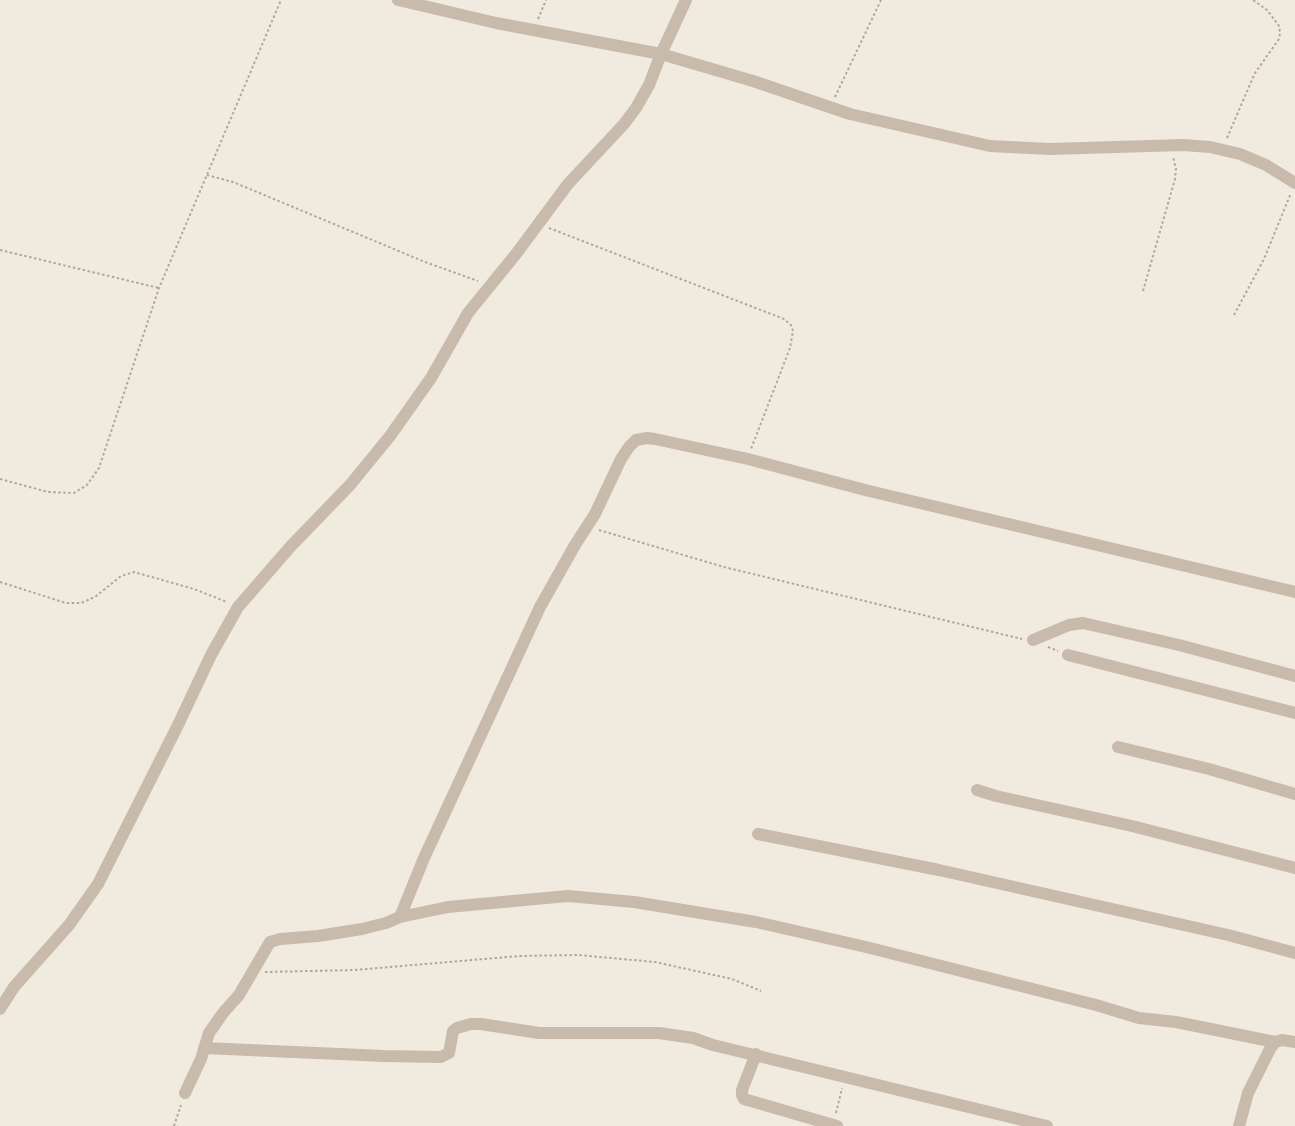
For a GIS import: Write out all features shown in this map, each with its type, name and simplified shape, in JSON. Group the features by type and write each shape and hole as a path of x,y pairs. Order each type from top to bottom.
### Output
{"street":[{"path":"398,0 534,30 661,54 753,80 831,108 990,146 1014,149 1210,147 1240,154 1266,165 1293,188"},
{"path":"0,1009 14,987 69,925 98,884 183,716 211,654 238,607 296,541 350,485 390,436 431,378 468,313 516,254 568,184 624,124 636,108 649,86 661,54 686,0"},
{"path":"400,917 424,858 540,607 599,507 629,446 641,438 655,439 748,459 865,490 1295,592"},
{"path":"1033,640 1069,625 1084,623 1179,645 1295,676"},
{"path":"1068,655 1295,712"},
{"path":"1118,747 1209,769 1295,794"},
{"path":"977,790 996,796 1132,826 1295,868"},
{"path":"758,834 940,870 1228,935 1295,953"},
{"path":"185,1093 209,1033 239,995 268,945 274,940 362,929 386,923 400,917 448,907 568,896 634,902 756,922 1096,1005 1139,1018 1176,1022 1276,1042 1282,1040 1295,1042"},
{"path":"204,1048 442,1057 449,1053 453,1031 464,1026 480,1024 539,1033 647,1032 677,1035 1047,1126"},
{"path":"1239,1126 1248,1093 1270,1049 1276,1042"},
{"path":"756,1054 742,1090 744,1099 835,1126"}],"path":[{"path":"0,479 48,492 74,493 88,485 99,468 159,288 281,0"},
{"path":"534,30 546,0"},
{"path":"831,108 881,0"},
{"path":"1223,150 1246,90 1255,73 1279,38 1280,33 1279,26 1267,10 1253,0"},
{"path":"1143,291 1175,179 1176,169 1168,146"},
{"path":"208,175 233,182 441,268 463,274 490,286"},
{"path":"1234,315 1264,259 1293,188"},
{"path":"537,224 779,317 791,326 793,331 790,348 748,459"},
{"path":"0,250 159,288"},
{"path":"587,527 724,567 955,624 1033,640 1068,655"},
{"path":"0,582 74,604 82,603 95,597 121,576 134,572 194,588 238,607"},
{"path":"253,972 355,970 519,956 578,955 655,962 732,979 760,991"},
{"path":"835,1126 844,1076"},
{"path":"174,1126 185,1093"}]}
